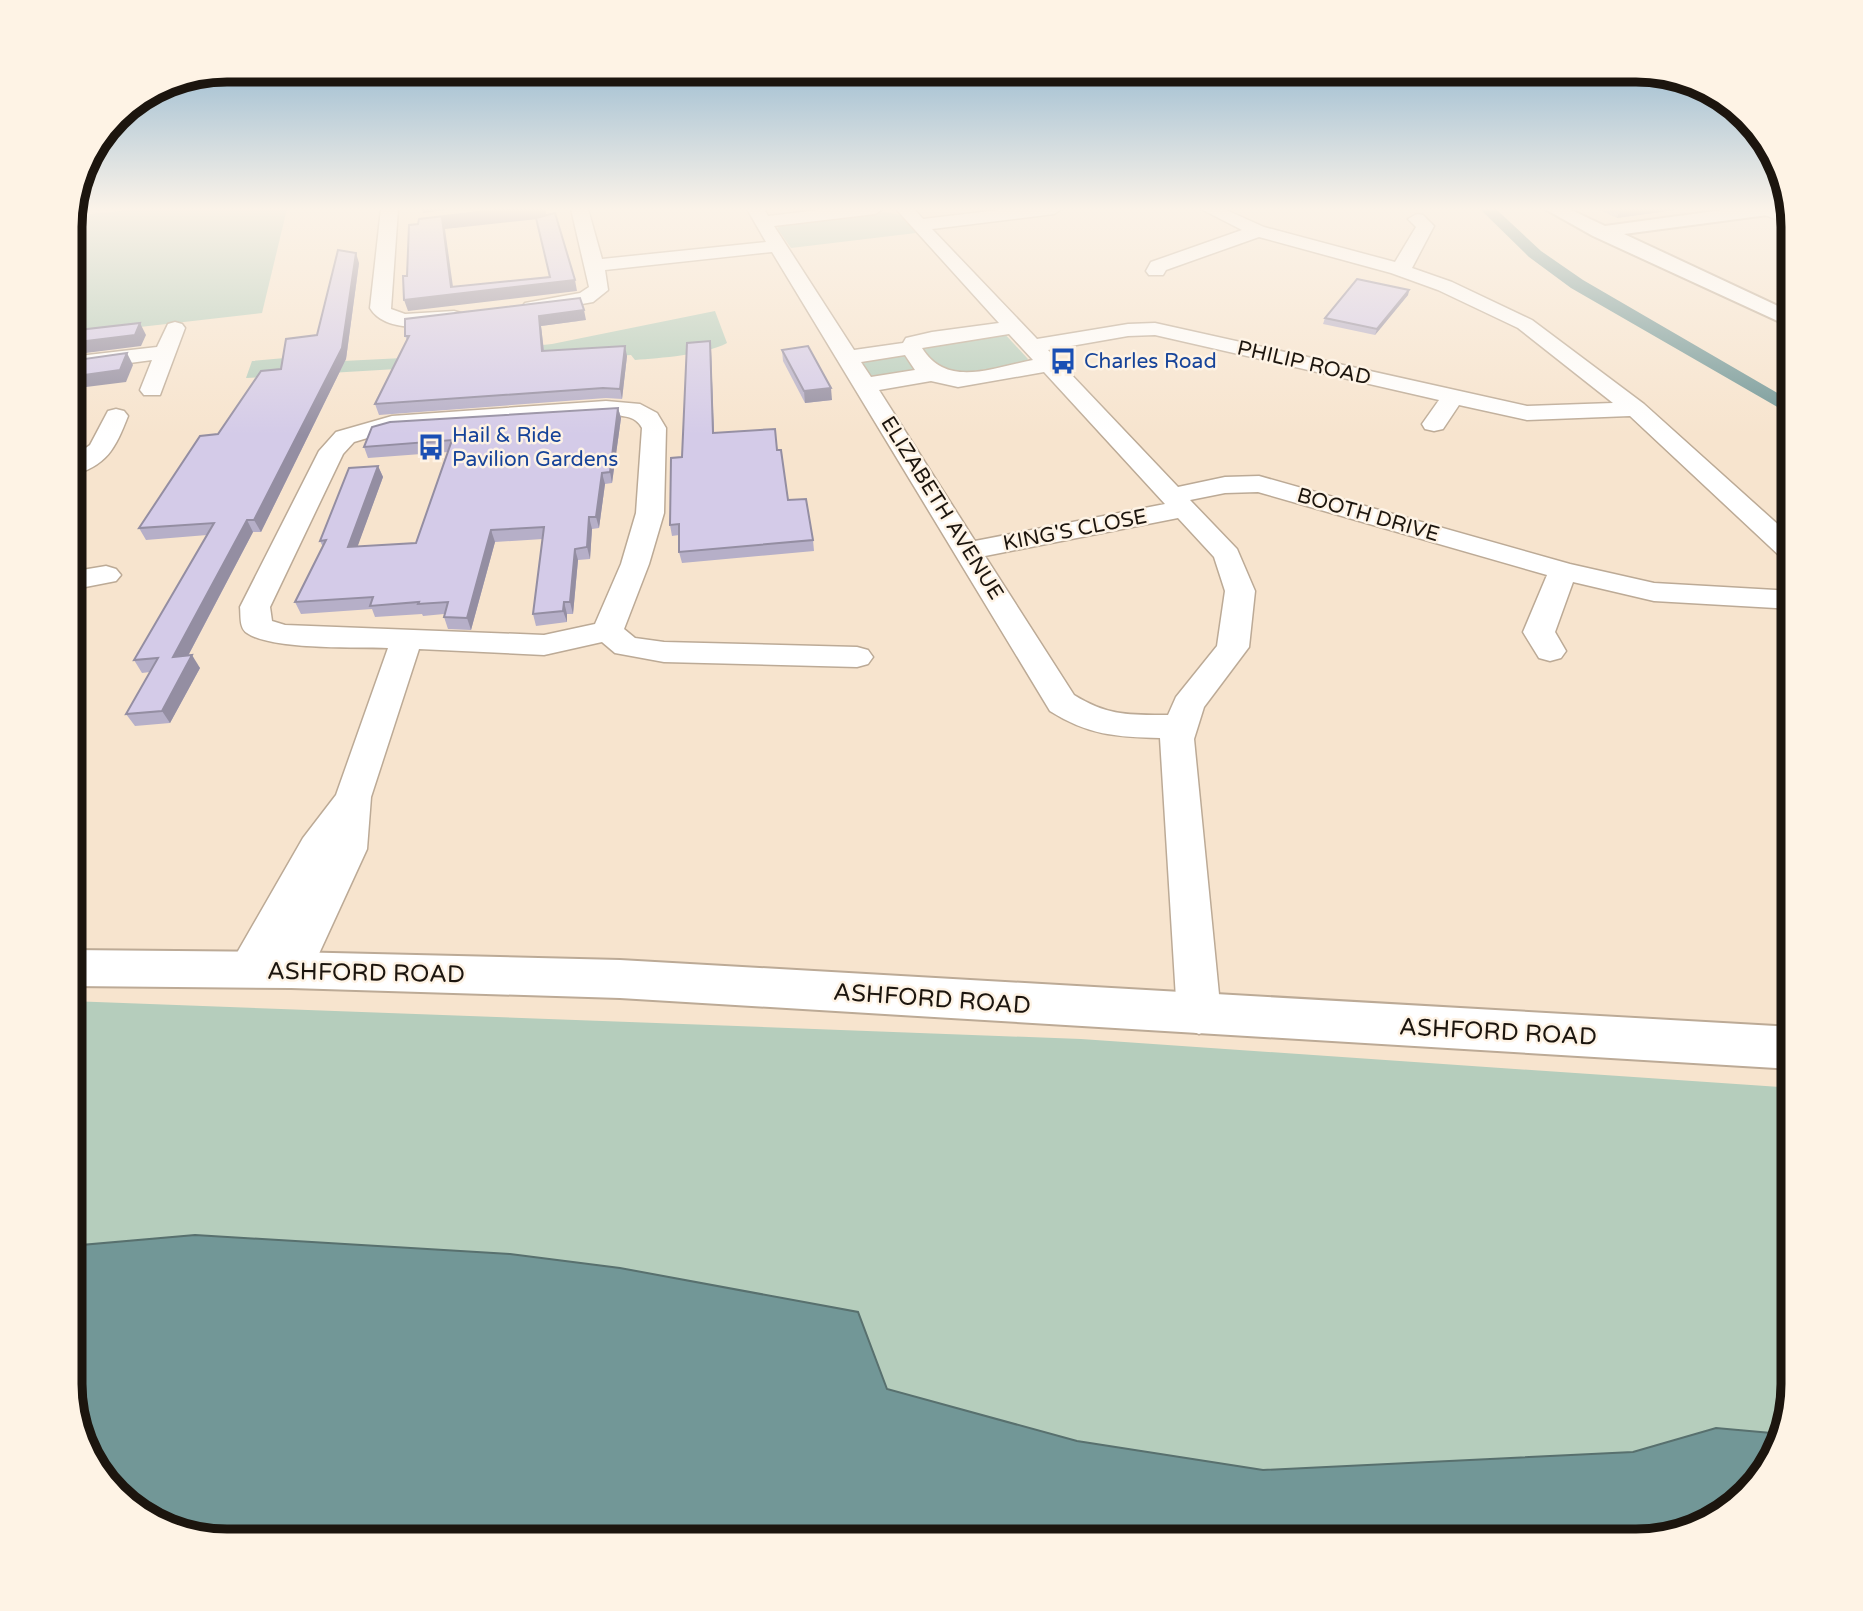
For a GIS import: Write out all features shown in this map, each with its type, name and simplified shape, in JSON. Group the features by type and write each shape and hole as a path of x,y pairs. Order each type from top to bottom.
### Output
{"main road":[{"path":"1714,284 1781,315"},
{"name":"ASHFORD ROAD","path":"83,968 620,979 1781,1047"}],"street":[{"path":"384,284 380,308 383,313 396,318 419,320 477,313"},
{"path":"516,309 586,298 598,290 599,284"},
{"name":"ELIZABETH AVENUE","path":"800,284 1062,703 1088,719 1127,726 1181,727"},
{"path":"973,284 1227,555 1240,591 1233,647 1188,705 1177,740 1199,1015"},
{"path":"1440,284 1525,324 1636,409 1781,542"},
{"path":"847,358 911,348 914,343 932,338 1012,327"},
{"path":"152,390 175,328"},
{"name":"PHILIP ROAD","path":"865,385 931,374 957,380 1128,330 1155,329 1451,398 1527,413 1636,409"},
{"path":"911,348 931,374"},
{"path":"83,362 166,352"},
{"path":"1434,425 1451,398"},
{"path":"606,408 632,410 649,418 654,428 650,513 635,564 608,631 544,645 282,634 257,625 255,607 332,451 345,437 392,423 606,408"},
{"path":"83,463 101,452 116,416"},
{"name":"BOOTH DRIVE","path":"1177,503 1212,486 1237,482 1259,484 1563,571 1654,592 1781,599"},
{"name":"KING'S CLOSE","path":"968,551 1177,503"},
{"path":"1550,651 1539,632 1563,571"},
{"path":"83,579 106,575"},
{"path":"608,631 626,646 664,652 839,650"},
{"path":"270,970 348,849 354,797 406,641"}],"green space":[{"path":"83,284 269,284 262,313 83,334"},
{"path":"715,311 727,343 682,355 635,360 631,355 246,378 252,361 285,358 343,361 443,356 552,344"},
{"path":"1002,331 1028,359 1024,364 945,375 920,347"},
{"path":"905,354 917,370 872,378 861,361"},
{"path":"83,1001 1081,1039 1781,1087 1780,1403 1772,1433 1716,1428 1633,1452 1263,1470 1077,1441 886,1389 858,1312 620,1268 509,1254 195,1235 83,1245"}],"water":[{"path":"195,1235 510,1254 620,1268 858,1312 887,1389 1077,1441 1263,1470 1633,1452 1716,1428 1772,1433 1756,1464 1731,1493 1691,1518 1655,1528 208,1528 172,1518 132,1493 112,1472 93,1439 87,1422 83,1394 83,1245"}],"building":[{"path":"330,284 351,284 342,348 254,520 247,520 173,657 192,655 162,711 126,714 158,658 134,660 214,523 139,528 200,436 218,434 261,371 281,369 286,339 317,335"},
{"path":"403,284 451,284 451,287 539,284 404,300"},
{"path":"1353,284 1381,284 1409,290 1377,329 1325,318"},
{"path":"580,298 584,310 539,316 542,351 625,346 620,389 375,404 409,336 405,336 405,319"},
{"path":"140,323 135,335 83,341 83,330"},
{"path":"710,341 713,433 775,429 777,450 781,450 788,500 806,499 813,540 679,552 679,524 670,525 671,458 682,457 687,343"},
{"path":"808,346 831,388 804,391 782,350"},
{"path":"127,353 120,370 83,375 83,359"},
{"path":"618,408 610,472 602,473 596,517 589,517 587,547 575,549 570,602 564,602 563,611 533,614 544,527 491,530 467,618 444,617 448,602 370,606 373,597 295,602 326,540 320,541 349,468 378,466 348,547 416,543 452,440 364,447 372,427 390,422"}],"waterway":[{"path":"1577,284 1781,403"}],"place":[{"name":"Charles Road","path":"1063,361"},
{"name":"Hail & Ride Pavilion Gardens","path":"431,447"}]}
